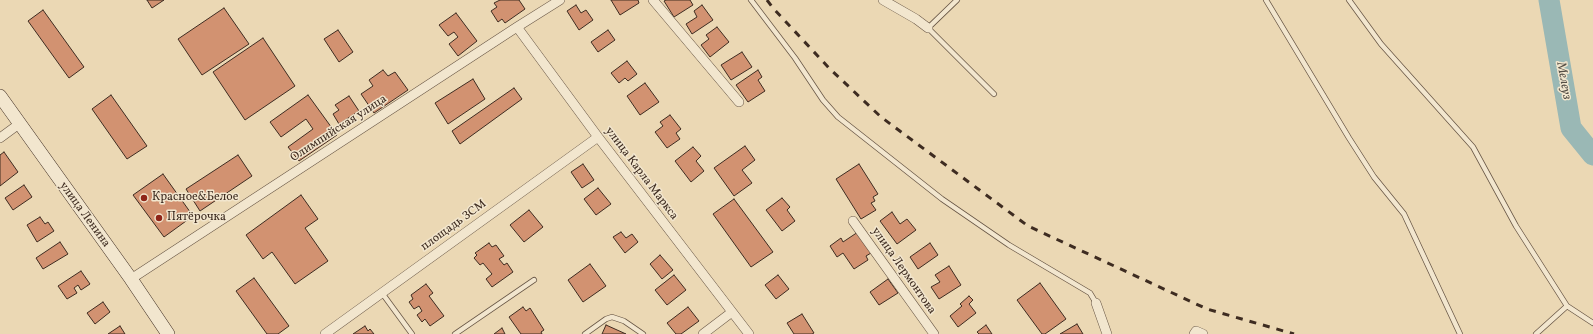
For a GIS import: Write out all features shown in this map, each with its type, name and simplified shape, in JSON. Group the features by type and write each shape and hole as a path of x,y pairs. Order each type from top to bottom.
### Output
{"main road":[{"name":"улица Ленина","path":"0,96 168,334"}],"street":[{"name":"Олимпийская улица","path":"130,279 560,0"},
{"path":"653,0 739,102"},
{"path":"883,0 916,19 928,28"},
{"name":"улица Карла Маркса","path":"517,27 598,137 749,334"},
{"path":"0,138 19,124"},
{"name":"площадь ЗСМ","path":"325,334 598,137"},
{"name":"улица Лермонтова","path":"853,221 934,334"},
{"path":"1096,303 1107,334"},
{"path":"703,334 732,312"}],"lane":[{"path":"751,0 795,58 823,100 838,117 942,199 1009,244 1090,293 1096,303"},
{"path":"957,0 928,28 994,94"},
{"path":"1266,0 1348,138 1374,177 1404,214 1460,334"},
{"path":"1349,0 1381,44 1473,147 1516,226 1567,306 1593,323"},
{"path":"455,334 534,280"},
{"path":"382,293 412,334"},
{"path":"1536,334 1567,306"},
{"path":"585,334 606,319 612,317 624,321 643,334"}],"building":[{"path":"147,0 164,0 152,8"},
{"path":"500,0 519,0 525,9 505,23 502,19 498,22 491,11 497,7 494,3"},
{"path":"611,0 638,0 639,3 620,15"},
{"path":"690,0 693,5 674,17 664,1"},
{"path":"576,5 581,13 586,10 593,20 579,30 567,11"},
{"path":"702,5 713,20 692,34 686,24 697,17 694,11"},
{"path":"224,8 249,44 202,75 178,39"},
{"path":"43,10 84,67 69,78 28,21"},
{"path":"456,13 477,41 458,56 449,44 458,37 454,32 448,36 439,25"},
{"path":"717,27 729,42 710,57 701,45 709,39 706,35"},
{"path":"338,30 353,52 339,62 324,39"},
{"path":"608,30 615,40 598,52 591,42"},
{"path":"263,38 295,86 245,120 213,72"},
{"path":"742,52 752,67 731,80 721,65"},
{"path":"627,61 637,74 628,81 625,78 619,83 611,73"},
{"path":"383,70 388,76 395,72 408,90 374,113 361,94 373,86 369,80"},
{"path":"758,70 762,77 758,80 765,91 748,102 736,85"},
{"path":"473,79 485,99 448,124 435,103"},
{"path":"645,83 659,102 640,115 627,96"},
{"path":"514,88 522,99 460,144 452,131"},
{"path":"111,95 147,146 127,159 92,109"},
{"path":"308,95 337,135 299,161 288,147 313,129 306,119 281,137 270,122"},
{"path":"349,96 359,111 339,124 333,114 339,110 335,105"},
{"path":"670,115 681,129 676,133 680,139 667,148 655,132 663,126 660,122"},
{"path":"745,146 755,160 742,170 752,183 734,196 714,168"},
{"path":"693,147 701,156 696,161 704,171 691,182 675,161"},
{"path":"4,152 18,172 0,186 0,155"},
{"path":"238,155 252,176 200,211 186,189"},
{"path":"583,164 594,180 582,188 571,172"},
{"path":"859,164 878,194 873,197 875,201 871,203 876,210 861,219 836,179"},
{"path":"163,174 193,216 164,237 133,195"},
{"path":"24,185 32,197 13,210 5,198"},
{"path":"598,188 611,204 596,215 584,199"},
{"path":"301,195 318,219 305,228 328,261 295,284 272,252 263,259 246,235"},
{"path":"782,198 790,207 787,210 795,221 782,231 766,210"},
{"path":"734,199 773,252 751,267 713,214"},
{"path":"529,210 543,227 524,242 510,225"},
{"path":"892,212 900,224 907,219 916,230 897,244 880,221"},
{"path":"40,217 45,224 48,222 54,231 37,242 27,225"},
{"path":"621,232 626,238 632,234 638,242 625,253 613,237"},
{"path":"858,232 871,253 866,256 868,260 854,269 843,253 837,257 830,246 841,238 843,242"},
{"path":"60,242 68,254 43,269 36,258"},
{"path":"489,243 492,247 496,245 504,256 499,259 504,265 507,263 513,272 492,287 486,279 492,274 483,263 480,265 474,258 477,255 475,253"},
{"path":"930,243 938,255 918,269 910,257"},
{"path":"660,255 673,270 662,279 650,264"},
{"path":"590,264 606,286 583,302 568,280"},
{"path":"949,266 961,285 939,299 931,287 940,282 935,275"},
{"path":"81,271 90,284 81,290 78,285 74,288 77,293 67,299 58,286"},
{"path":"674,275 686,290 667,305 655,290"},
{"path":"778,275 789,289 776,299 765,285"},
{"path":"254,278 289,326 278,334 267,334 236,291"},
{"path":"888,279 898,293 879,305 870,292"},
{"path":"1040,283 1066,319 1045,334 1042,334 1017,300"},
{"path":"426,284 433,293 429,296 444,316 430,326 425,319 422,322 417,315 422,311 419,306 414,309 409,302 413,299 411,295"},
{"path":"969,296 973,300 969,304 976,313 958,327 950,316 962,306 960,304"},
{"path":"103,302 110,312 95,324 87,313"},
{"path":"523,307 526,311 530,308 544,330 541,332 542,334 521,334 509,317"},
{"path":"688,307 699,321 681,334 676,334 667,323"},
{"path":"802,314 814,333 794,334 787,323"},
{"path":"1077,324 1083,334 1060,334"},
{"path":"606,325 626,334 602,334"},
{"path":"986,325 992,334 979,334 977,332"},
{"path":"120,326 125,334 108,334"},
{"path":"365,326 368,331 370,329 374,334 353,334"},
{"path":"502,328 505,334 494,334"}],"waterway":[{"name":"Мелеуз","path":"1549,0 1571,128 1593,155"}],"railway":[{"path":"767,0 829,68 881,117 1028,226 1207,309 1294,334"}],"place":[{"name":"Красное&Белое","path":"144,198"},
{"name":"Пятёрочка","path":"159,218"}]}
